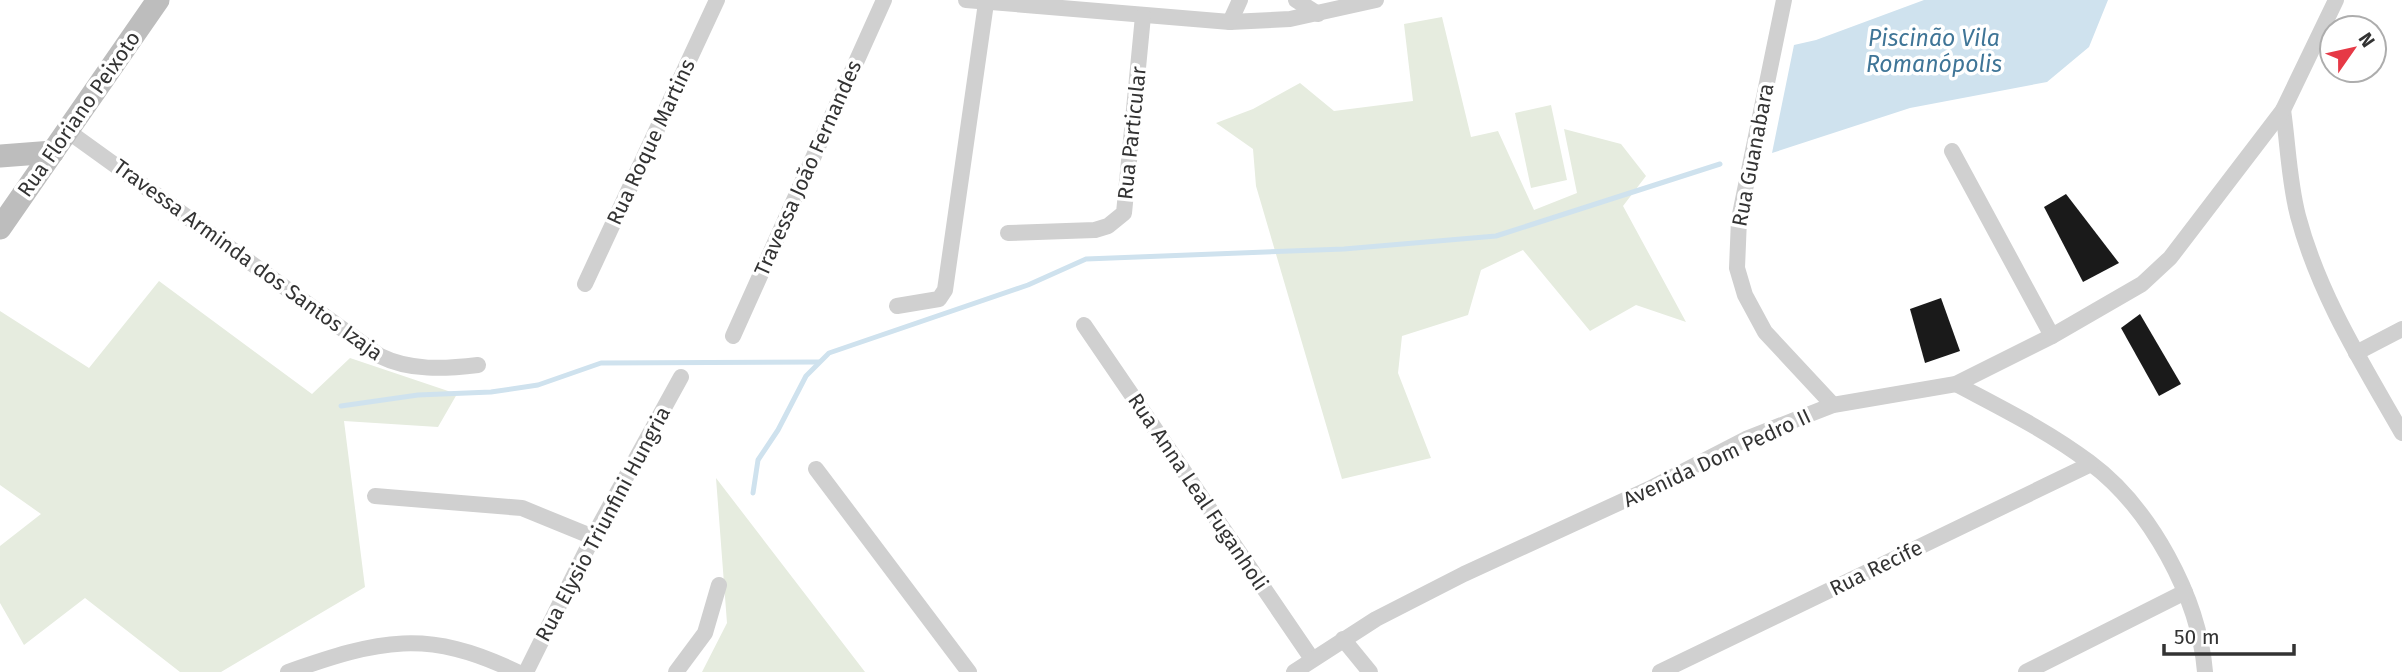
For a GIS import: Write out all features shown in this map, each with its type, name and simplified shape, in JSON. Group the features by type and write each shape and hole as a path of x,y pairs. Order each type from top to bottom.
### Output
{"street":[{"name":"Rua Floriano Peixoto","path":"0,228 158,0"},
{"name":"Rua Roque Martins","path":"585,284 717,0"},
{"name":"Travessa João Fernandes","path":"733,336 884,0"},
{"path":"966,0 1230,22 1318,15 1376,0"},
{"path":"1230,22 1240,0"},
{"path":"1296,0 1318,15"},
{"name":"Rua Guanabara","path":"1784,0 1739,219 1737,268 1745,295 1765,332 1833,405"},
{"name":"Avenida Dom Pedro II","path":"1294,672 1343,639 1464,574 1649,489 1746,439 1833,405 1956,384 2052,336 2142,284 2170,258 2283,110 2336,0"},
{"path":"897,306 939,299 945,290 986,3"},
{"name":"Rua Particular","path":"1008,233 1095,230 1108,226 1124,214 1143,16"},
{"path":"2283,110 2298,214 2315,270 2356,353 2402,433"},
{"name":"Travessa Arminda dos Santos Izaja","path":"69,132 380,356 394,363 435,368 478,365"},
{"path":"1952,151 2052,336"},
{"path":"0,156 54,152"},
{"name":"Rua Anna Leal Fuganholi","path":"1084,325 1312,659"},
{"path":"2356,353 2402,329"},
{"name":"Rua Elysio Triunfini Hungria","path":"526,672 593,537 681,377"},
{"path":"1956,384 2031,424 2091,464 2139,513 2165,550 2185,592 2197,629 2204,672"},
{"name":"Rua Recife","path":"1661,672 2091,464"},
{"path":"817,469 969,672"},
{"path":"375,496 522,508 593,537"},
{"path":"676,672 705,633 719,585"},
{"path":"2026,672 2185,592"},
{"path":"1343,639 1370,672"},
{"path":"288,672 348,651 387,643 420,642 457,647 517,672"}],"shaded area":[{"path":"1442,17 1471,137 1498,131 1534,210 1577,193 1564,129 1621,144 1646,176 1623,206 1686,322 1636,305 1590,331 1523,250 1481,270 1468,315 1402,336 1398,373 1431,458 1342,479 1256,186 1253,149 1216,123 1253,109 1300,83 1334,111 1413,101 1404,24"},
{"path":"1551,105 1567,180 1531,188 1515,113"},
{"path":"159,281 312,394 350,358 457,394 438,427 344,421 365,587 221,672 180,672 85,598 24,645 0,603 0,546 41,514 0,485 0,311 89,368"},
{"path":"716,478 865,672 702,672 727,623"}],"water":[{"name":"Piscinão Vila Romanópolis","path":"1924,0 2108,0 2089,47 2047,82 1910,108 1772,153 1794,45 1816,40"}],"building":[{"path":"2066,194 2119,263 2083,282 2044,207"},
{"path":"1941,298 1960,351 1925,363 1910,309"},
{"path":"2140,314 2181,384 2159,396 2121,328"}],"waterway":[{"path":"753,493 758,460 778,430 806,376 829,353 1028,285 1086,259 1344,249 1496,236 1720,164"},
{"path":"341,406 418,395 491,392 538,385 601,363 819,362"}]}
